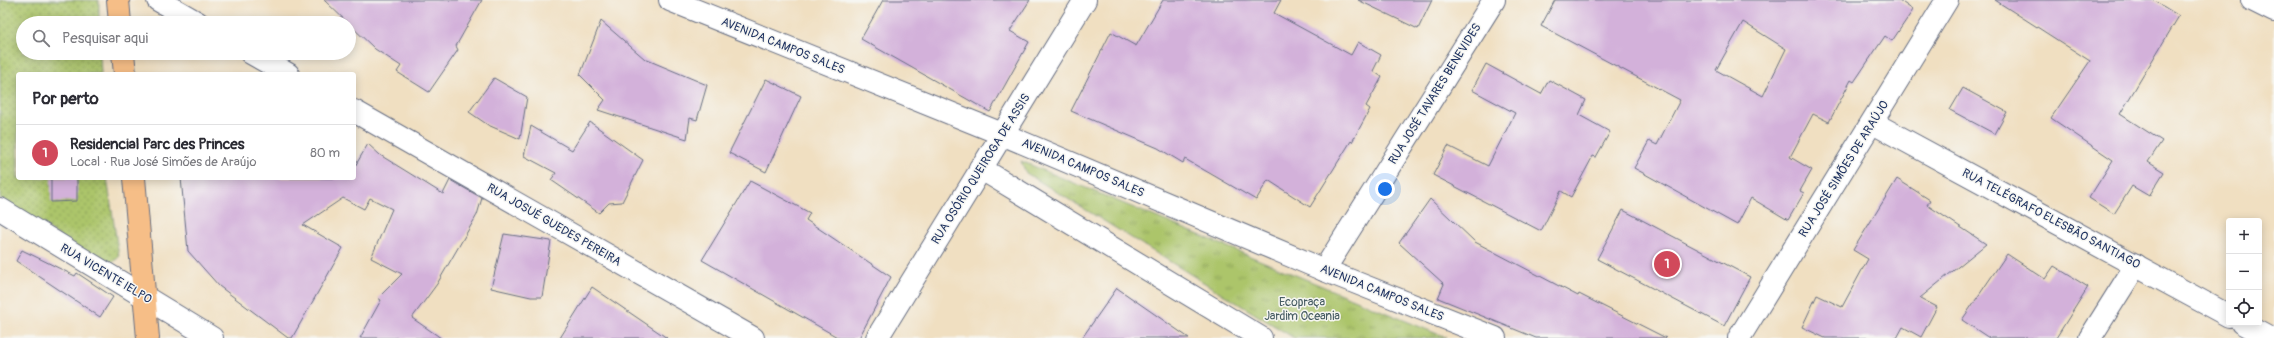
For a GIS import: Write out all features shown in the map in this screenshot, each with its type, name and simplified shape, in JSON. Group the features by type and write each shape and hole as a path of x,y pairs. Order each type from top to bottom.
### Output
{"main road":[{"path":"118,0 119,16"},
{"path":"124,60 125,72"},
{"path":"134,180 148,338"}],"street":[{"path":"158,0 186,16"},
{"name":"AVENIDA CAMPOS SALES","path":"670,0 1002,134 1324,270 1495,338"},
{"name":"RUA OSÓRIO QUEIROGA DE ASSIS","path":"877,338 980,168 1085,0"},
{"name":"RUA JOSÉ TAVARES BENEVIDES","path":"1324,270 1494,0"},
{"name":"RUA JOSÉ SIMÕES DE ARAÚJO","path":"1739,338 1948,0"},
{"path":"2252,0 2274,11"},
{"path":"263,60 284,72"},
{"name":"RUA JOSUÉ GUEDES PEREIRA","path":"356,112 754,338"},
{"name":"RUA TELÉGRAFO ELESBÃO SANTIAGO","path":"1873,123 2226,314"},
{"path":"980,168 1261,338"},
{"name":"RUA VICENTE IELPO","path":"0,209 212,338"},
{"path":"2090,338 2136,265"},
{"path":"2248,326 2270,338"}],"green space":[{"path":"0,0 99,0 99,16 16,16 16,60 100,60 101,72 16,72 16,180 107,180 119,257 107,267 0,198"},
{"name":"Ecopraça Jardim Oceania","path":"1021,161 1447,338 1294,338 1026,173"}],"building":[{"path":"324,0 482,0 456,46 458,50 429,92 397,72 401,66 375,49 356,31 356,16 341,16"},
{"path":"883,0 1030,0 1010,31 1029,42 990,112 861,39"},
{"path":"1163,0 1281,0 1274,13 1351,55 1358,42 1381,55 1373,71 1382,77 1366,106 1370,109 1352,142 1351,141 1310,207 1268,180 1256,200 1185,159 1183,163 1158,148 1071,111 1111,32 1136,46"},
{"path":"1358,0 1432,0 1418,29"},
{"path":"1555,0 1899,0 1913,10 1892,41 1885,36 1854,82 1851,80 1829,122 1813,114 1790,157 1812,170 1800,191 1804,193 1788,220 1751,198 1737,225 1634,168 1649,141 1657,145 1680,100 1541,26","holes":["1743,22 1786,49 1763,96 1716,70"]},
{"path":"1995,0 2153,0 2179,16 2120,114 2162,141 2148,162 2164,172 2149,196 2132,186 2114,214 2089,198 2113,160 2051,118 2090,61"},
{"path":"601,21 645,59 707,85 697,120 690,118 687,139 598,110 605,100 580,75"},
{"path":"1486,64 1541,94 1549,80 1586,100 1579,115 1610,132 1596,157 1593,156 1571,197 1561,191 1541,231 1433,175 1448,146 1488,166 1515,113 1472,90"},
{"path":"494,78 527,97 520,139 488,125 469,112"},
{"path":"766,79 801,96 766,172 729,153"},
{"path":"1963,88 2007,112 1995,134 1950,110"},
{"path":"590,122 643,160 622,202 609,203 599,213 551,180 556,173 524,156 531,126 572,150"},
{"path":"368,144 380,155 443,194 450,180 482,198 477,215 437,284 412,318 441,338 360,338 381,300 378,298 402,274 371,258 392,209 370,198 364,209 343,198 303,225 343,248 292,338 288,338 219,286 188,251 181,180 356,180 356,165"},
{"path":"1897,179 1930,200 1927,205 1986,244 1920,298 1937,307 1921,337 1903,327 1897,338 1825,338 1802,327 1817,295 1842,307 1868,259 1853,250"},
{"path":"51,180 77,180 77,201 51,202"},
{"path":"750,181 810,213 806,220 891,277 859,338 839,338 702,260"},
{"path":"1430,199 1475,242 1578,296 1579,294 1666,338 1536,338 1438,298 1444,284 1399,243"},
{"path":"1623,210 1750,277 1724,326 1597,259"},
{"path":"504,234 551,241 542,297 531,297 491,288"},
{"path":"22,250 75,276 77,273 113,297 100,317 16,261"},
{"path":"2007,254 2045,279 2054,266 2088,287 2056,338 1989,338 1962,320"},
{"path":"592,287 667,338 560,338"},
{"path":"1117,288 1189,338 1082,338"}],"place":[{"name":"Residencial Parc des Princes","path":"1667,264"}]}
